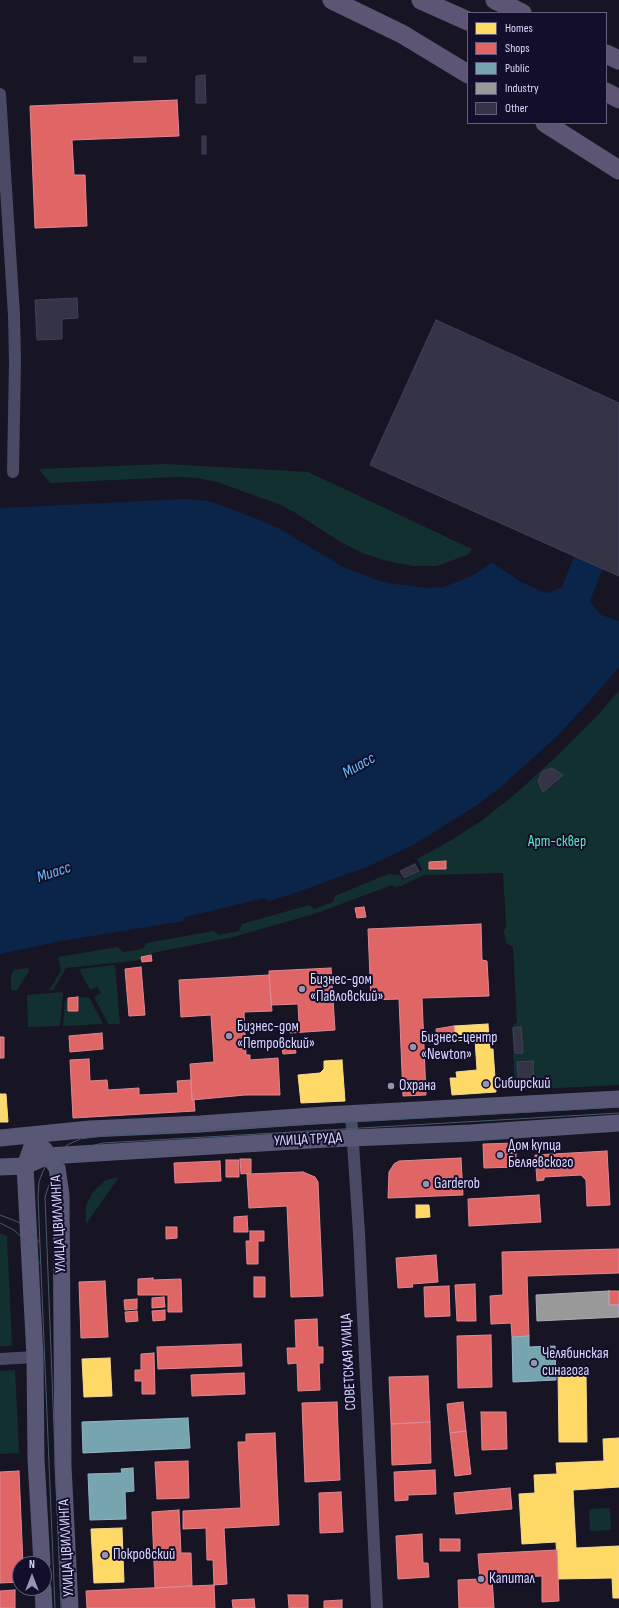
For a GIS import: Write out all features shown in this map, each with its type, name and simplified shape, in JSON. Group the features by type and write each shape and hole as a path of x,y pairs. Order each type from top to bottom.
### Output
{"main road":[{"path":"332,0 402,34 467,73"},
{"path":"421,0 467,21"},
{"path":"495,0 520,12"},
{"path":"607,54 619,60"},
{"path":"607,93 619,99"},
{"path":"547,124 619,170"},
{"name":"УЛИЦА ТРУДА","path":"0,1138 90,1129 200,1124 619,1099"},
{"name":"УЛИЦА ТРУДА","path":"0,1167 25,1166 48,1156 352,1137 478,1133 619,1123"},
{"name":"УЛИЦА ЦВИЛЛИНГА","path":"36,1135 57,1168 60,1195 63,1466 70,1608"},
{"name":"УЛИЦА ЦВИЛЛИНГА","path":"36,1135 25,1166 35,1358 36,1459 42,1556"},
{"name":"УЛИЦА ЦВИЛЛИНГА","path":"43,1596 44,1608"}],"street":[{"path":"0,94 14,320 15,361 13,472"},
{"name":"СОВЕТСКАЯ УЛИЦА","path":"351,1114 359,1233 376,1608"},
{"path":"0,1359 35,1358"}],"green space":[{"path":"166,464 308,472 472,549 467,555 437,566 413,566 387,561 362,553 339,541 281,505 217,482 197,478 177,477 50,483 39,469"},
{"name":"Арт-сквер","path":"619,690 619,1085 515,1090 512,1027 517,1022 513,947 506,943 504,931 506,926 503,873 424,875 401,886 395,887 392,885 317,913 233,937 152,953 141,960 66,968 53,990 49,990 61,971 58,957 118,947 123,952 143,949 146,943 214,931 219,935 239,931 242,924 309,905 314,909 333,902 335,896 388,874 400,875 403,880 422,870 417,859 480,822 514,795 555,758 600,713"},
{"path":"115,965 120,1024 108,1024 94,997 101,993 97,987 90,990 79,969"},
{"path":"28,968 29,971 17,990 11,990 11,975 14,970"},
{"path":"63,992 60,1026 28,1027 27,995"},
{"path":"89,997 103,1024 63,1026 65,1001 67,1001 68,1011 79,1011 79,998"},
{"path":"119,1177 86,1224 86,1205 93,1192 106,1180"},
{"path":"0,1233 7,1236 12,1346 0,1346"},
{"path":"15,1370 19,1453 0,1454 0,1371"},
{"path":"610,1508 611,1530 590,1531 589,1509"}],"water":[{"name":"Миасс","path":"619,444 619,538 601,573 590,601 601,615 619,621 619,667 557,736 502,786 474,807 413,845 369,866 298,892 269,901 265,898 185,917 184,921 61,941 0,954 0,508 185,499 212,502 280,529 345,568 380,581 427,588 444,587 474,575 492,562 519,581 546,593 562,587"}],"building: Homes":[{"path":"488,1024 490,1049 493,1049 496,1092 452,1095 450,1078 457,1078 456,1072 477,1070 475,1039 455,1041 454,1026"},
{"path":"342,1060 345,1101 301,1103 298,1075 320,1073 324,1069 324,1061"},
{"path":"0,1094 6,1094 8,1122 0,1122"},
{"path":"416,1205 429,1205 430,1217 416,1218"},
{"path":"110,1358 112,1396 84,1397 82,1359"},
{"path":"558,1373 586,1373 587,1442 559,1442"},
{"path":"619,1438 619,1487 573,1490 576,1548 619,1546 619,1598 613,1598 612,1578 558,1579 556,1542 522,1544 519,1494 535,1493 534,1475 557,1474 556,1463 604,1461 603,1439"},
{"path":"122,1528 124,1582 94,1583 91,1529"}],"building: Shops":[{"path":"177,100 179,136 72,140 74,175 85,175 87,226 35,228 30,106"},
{"path":"446,861 446,869 429,869 429,862"},
{"path":"364,907 366,917 357,918 355,908"},
{"name":"Бизнес-центр «Newton»","path":"481,924 482,960 487,961 489,996 422,998 426,1095 403,1096 399,999 371,1000 368,929"},
{"path":"151,955 152,961 142,962 141,957"},
{"path":"141,967 145,1015 129,1016 125,969"},
{"name":"Бизнес-дом «Павловский»","path":"331,968 335,1030 290,1033 289,1025 299,1024 298,1004 271,1005 269,971"},
{"name":"Бизнес-дом «Петровский»","path":"269,975 272,1011 244,1012 246,1055 250,1055 250,1060 278,1058 280,1095 245,1095 192,1100 190,1064 214,1062 211,1015 181,1017 179,980"},
{"path":"78,997 78,1011 68,1011 68,998"},
{"path":"454,1026 455,1040 437,1042 436,1029"},
{"path":"102,1033 103,1049 70,1052 69,1036"},
{"path":"0,1037 4,1037 4,1058 0,1058"},
{"path":"294,1040 296,1053 283,1054 281,1041"},
{"path":"89,1059 90,1081 107,1080 108,1090 139,1088 139,1095 178,1093 177,1081 191,1080 192,1100 194,1100 195,1111 73,1118 70,1060"},
{"name":"Дом купца Беляевского","path":"516,1143 516,1167 484,1168 483,1144"},
{"path":"607,1151 610,1205 587,1206 586,1180 581,1175 544,1177 544,1180 537,1181 535,1155"},
{"name":"Garderob","path":"461,1158 463,1195 388,1198 389,1172 394,1164 399,1161"},
{"path":"240,1159 251,1159 251,1173 241,1174"},
{"path":"226,1160 239,1160 239,1177 226,1177"},
{"path":"220,1161 221,1181 175,1183 174,1163"},
{"path":"303,1172 315,1177 318,1182 323,1296 291,1297 287,1206 249,1208 247,1174"},
{"path":"539,1195 541,1222 469,1226 468,1199"},
{"path":"247,1216 248,1232 234,1232 234,1217"},
{"path":"166,1227 177,1227 177,1238 166,1239"},
{"path":"250,1231 264,1231 264,1241 258,1241 258,1264 247,1264 246,1241 250,1241"},
{"path":"619,1249 619,1273 527,1276 529,1336 512,1337 511,1323 491,1324 490,1296 503,1295 502,1252"},
{"path":"436,1255 438,1282 412,1284 413,1287 398,1288 396,1258"},
{"path":"254,1277 265,1277 265,1297 254,1297"},
{"path":"153,1278 153,1280 181,1279 182,1312 168,1312 168,1295 138,1295 138,1279"},
{"path":"105,1281 108,1337 81,1338 79,1282"},
{"path":"475,1284 476,1321 457,1321 455,1285"},
{"path":"449,1286 450,1316 425,1317 424,1287"},
{"path":"609,1291 619,1291 619,1305 609,1305"},
{"path":"164,1297 165,1307 152,1308 152,1298"},
{"path":"137,1299 137,1309 125,1310 124,1300"},
{"path":"165,1310 165,1320 153,1321 152,1311"},
{"path":"137,1311 138,1321 126,1322 125,1312"},
{"path":"317,1319 318,1347 323,1347 323,1363 319,1363 320,1390 298,1391 297,1363 288,1364 287,1348 296,1348 295,1320"},
{"path":"491,1335 492,1387 458,1388 457,1336"},
{"path":"241,1344 242,1366 158,1369 157,1347"},
{"path":"154,1353 155,1394 142,1394 142,1381 135,1381 135,1370 141,1370 141,1354"},
{"path":"244,1373 245,1394 192,1396 191,1375"},
{"path":"428,1376 430,1422 391,1424 389,1377"},
{"path":"337,1402 340,1480 305,1482 302,1403"},
{"path":"463,1402 466,1431 450,1433 447,1404"},
{"path":"481,1412 506,1412 507,1449 482,1450"},
{"path":"430,1422 431,1463 392,1465 391,1424"},
{"path":"466,1431 471,1474 455,1476 450,1433"},
{"path":"275,1433 279,1525 224,1528 227,1584 214,1585 213,1560 207,1560 206,1528 183,1529 183,1511 241,1508 238,1442 246,1442 246,1434"},
{"path":"188,1461 189,1498 157,1499 155,1462"},
{"path":"435,1470 436,1494 408,1495 408,1500 395,1501 394,1472"},
{"path":"19,1471 23,1556 12,1556 12,1582 0,1583 0,1472"},
{"path":"510,1488 512,1509 456,1514 454,1493"},
{"path":"341,1492 343,1532 320,1533 319,1493"},
{"path":"179,1510 181,1553 191,1553 192,1586 155,1588 152,1512"},
{"path":"422,1534 423,1563 428,1563 429,1577 398,1579 396,1536"},
{"path":"440,1539 460,1539 460,1551 440,1551"},
{"name":"Капитал","path":"557,1550 559,1601 542,1602 542,1576 492,1578 494,1608 459,1608 458,1580 480,1579 478,1554"},
{"path":"214,1585 215,1608 87,1608 86,1591"},
{"path":"12,1590 12,1596 15,1596 15,1608 0,1608 0,1591"},
{"path":"288,1595 308,1595 308,1608 289,1608"},
{"path":"254,1599 255,1608 233,1608 232,1600"},
{"path":"342,1600 342,1608 324,1608 324,1601"}],"building: Public":[{"name":"Челябинская синагога","path":"529,1336 529,1347 555,1346 556,1380 513,1382 512,1337"},
{"path":"188,1418 190,1448 83,1453 82,1422"},
{"path":"133,1468 134,1491 125,1492 126,1519 90,1520 88,1474 122,1473 121,1469"}],"building: Industry":[{"path":"609,1291 609,1305 619,1305 619,1317 537,1321 536,1295"}],"building: Other":[{"path":"134,57 146,57 146,62 134,62"},
{"path":"205,75 206,103 196,103 196,76"},
{"path":"202,136 206,136 206,154 202,154"},
{"path":"77,298 78,318 62,319 62,339 37,340 35,300"},
{"path":"436,320 619,403 619,576 370,465"},
{"path":"552,768 563,775 543,792 538,781 542,772"},
{"path":"415,864 419,871 404,878 400,871"},
{"path":"521,1027 523,1053 515,1053 513,1028"},
{"path":"533,1061 534,1084 519,1086 517,1062"}],"tram line":[{"path":"55,1608 38,1197 39,1182 43,1171 48,1162 59,1151 80,1139 102,1136 619,1107"},
{"path":"61,1608 45,1197 52,1176 57,1168 70,1155 82,1148 103,1143 619,1113"},
{"path":"0,1215 18,1222 29,1229 40,1243"},
{"path":"0,1223 14,1230 29,1244 39,1263"}],"place":[{"name":"Бизнес-дом «Павловский»","path":"302,989"},
{"name":"Бизнес-дом «Петровский»","path":"229,1036"},
{"name":"Бизнес-центр «Newton»","path":"413,1047"},
{"name":"Сибирский","path":"486,1084"},
{"name":"Охрана","path":"391,1086"},
{"name":"Дом купца Беляевского","path":"500,1155"},
{"name":"Garderob","path":"426,1184"},
{"name":"Челябинская синагога","path":"534,1363"},
{"name":"Покровский","path":"105,1555"},
{"name":"Капитал","path":"481,1579"}]}
